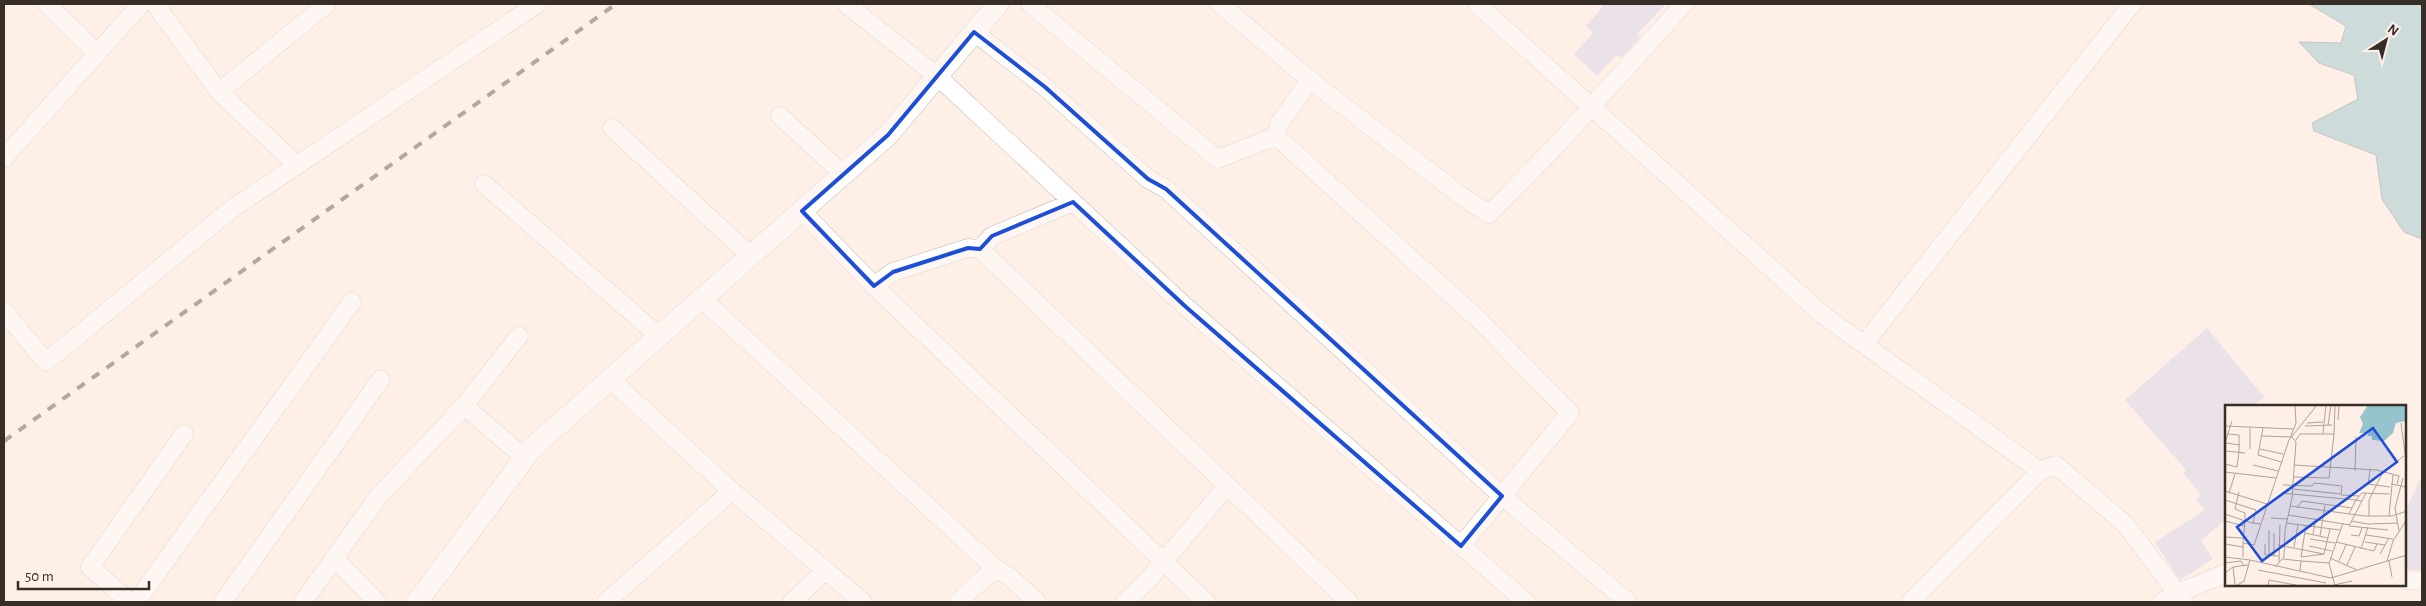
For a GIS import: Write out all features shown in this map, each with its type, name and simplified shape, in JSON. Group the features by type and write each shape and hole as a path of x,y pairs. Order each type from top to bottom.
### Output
{"street":[{"path":"47,4 97,54"},
{"path":"4,158 141,4"},
{"path":"155,4 219,92 297,166"},
{"path":"219,92 327,4"},
{"path":"4,311 46,362 229,211 537,4"},
{"path":"846,4 937,76 1186,307 1526,602"},
{"path":"417,602 533,447 888,135 998,4"},
{"path":"1030,4 1218,159 1276,136 1280,124 1310,80"},
{"path":"1220,4 1310,80 1460,195 1489,214 1684,4"},
{"path":"1477,4 1823,315 2040,471"},
{"path":"1864,344 2132,4"},
{"path":"974,32 1046,87 1148,179 1166,189 1502,496 1628,602"},
{"path":"780,116 843,174"},
{"path":"612,128 751,256"},
{"path":"1276,136 1480,320 1570,413 1461,546"},
{"path":"484,184 659,336"},
{"path":"980,249 992,236 1073,202"},
{"path":"802,211 874,286 1206,602"},
{"path":"874,286 893,272 968,248 980,249 1349,602"},
{"path":"702,299 995,568 1010,577 1037,602"},
{"path":"136,602 352,302"},
{"path":"303,602 378,497 464,406 519,336"},
{"path":"223,602 380,379"},
{"path":"610,379 732,491 863,602"},
{"path":"464,406 525,458"},
{"path":"130,602 90,567 184,434"},
{"path":"1910,602 2040,471 2056,465 2125,524 2181,597"},
{"path":"1125,602 1149,579 1162,560 1227,486"},
{"path":"606,602 732,491"},
{"path":"334,558 377,602"},
{"path":"958,602 995,568"},
{"path":"792,602 826,570"},
{"path":"2162,602 2181,597 2225,574"},
{"path":"2406,580 2422,581"}],"highlighted area":[{"path":"974,32 1045,87 1148,179 1166,189 1502,496 1461,546 1186,307 1073,202 992,236 980,249 968,248 893,272 874,286 802,211 888,135"}],"water":[{"path":"2309,4 2422,4 2422,239 2404,232 2382,199 2376,155 2314,131 2312,123 2358,99 2354,75 2319,63 2299,42 2341,43 2346,26"}],"building":[{"path":"1605,4 1666,4 1637,34 1640,37 1621,58 1616,55 1597,76 1574,54 1593,33 1586,26"},
{"path":"2207,328 2264,397 2255,405 2225,405 2225,521 2201,540 2213,559 2180,580 2155,542 2205,510 2196,499 2201,495 2183,473 2186,470 2125,400"},
{"path":"2422,476 2422,570 2409,570 2406,568 2406,509"}],"railway":[{"path":"4,441 616,4"}]}
